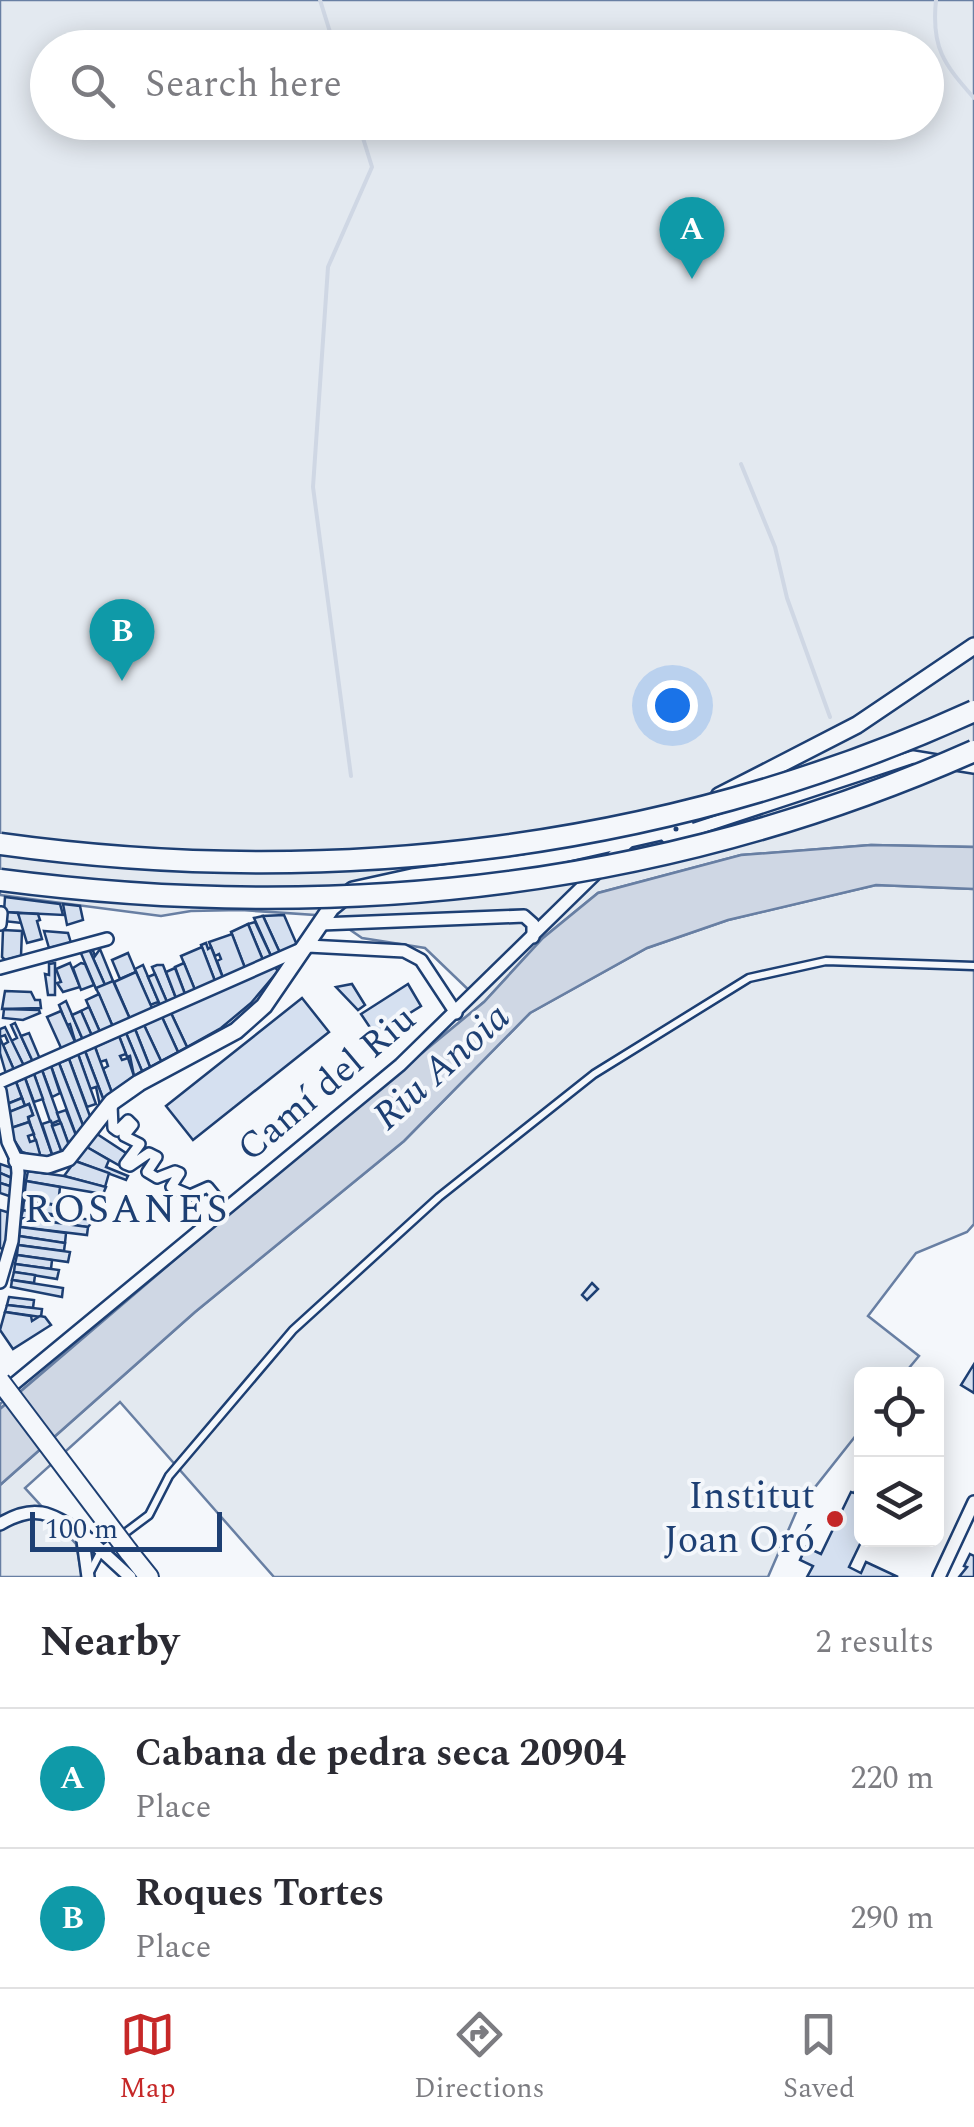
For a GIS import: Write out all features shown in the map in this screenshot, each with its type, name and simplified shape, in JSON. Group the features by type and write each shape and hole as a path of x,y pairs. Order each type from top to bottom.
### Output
{"highway":[{"path":"0,844 140,859 246,864 347,862 493,848 638,823 761,791 883,749 974,711"},
{"path":"0,880 204,898 354,898 464,889 593,870 719,841 845,802 974,752"}],"main road":[{"path":"0,1381 149,1577"}],"street":[{"path":"682,825 857,724 974,646"},
{"path":"17,1161 48,1164 68,1158 112,1102 139,1083 236,1031 264,1006 331,908 353,890 412,877 524,863 630,840 666,831 669,822 682,825 913,757 974,766"},
{"name":"Camí del Riu","path":"0,1395 400,1065 630,840"},
{"path":"0,924 1,913"},
{"path":"322,924 524,916 533,924 533,936"},
{"path":"0,968 107,939"},
{"path":"0,1082 308,946 404,951 422,960 456,1013"},
{"path":"0,1091 8,1142 17,1161 12,1241 0,1282"},
{"path":"112,1102 114,1128 116,1131 128,1120 133,1125 124,1136 140,1144 124,1164 130,1166 150,1153 157,1157 147,1172 157,1178 180,1173 171,1187 190,1195 208,1187 226,1208"},
{"path":"939,1577 974,1502"},
{"path":"0,1524 19,1513 48,1512 82,1533 130,1577"},
{"path":"82,1533 88,1577"}],"lane":[{"path":"88,1577 101,1551 149,1515 169,1476 293,1330 439,1197 594,1074 750,978 826,961 974,966"}],"shaded area":[{"path":"0,0 974,0 974,847 871,845 741,855 598,893 543,938 484,1002 0,1409 0,1404 476,997 425,948 362,938 330,916 241,910 161,916 0,895"},
{"path":"876,885 974,889 974,1224 967,1232 916,1253 868,1316 919,1356 910,1367 854,1367 854,1438 797,1510 768,1577 274,1577 120,1402 25,1488 76,1544 82,1577 0,1577 0,1485 195,1312 404,1141 530,1013 647,948 728,920"}],"water":[{"name":"Riu Anoia","path":"871,845 974,847 974,889 876,885 728,920 647,948 530,1013 404,1141 195,1312 0,1485 0,1409 484,1002 543,938 598,893 741,855"}],"building":[{"path":"5,897 60,904 63,915 4,912"},
{"path":"63,904 80,906 83,920 67,925"},
{"path":"4,912 18,913 22,923 3,921"},
{"path":"18,913 38,914 42,939 27,943"},
{"path":"284,915 297,945 280,953 263,916"},
{"path":"263,916 280,953 271,956 254,918"},
{"path":"255,922 271,956 263,960 248,924"},
{"path":"248,924 263,960 245,968 231,932"},
{"path":"3,930 22,931 21,956 5,960 2,957"},
{"path":"44,931 68,933 71,943 49,948"},
{"path":"232,934 245,968 223,978 217,961 221,959 219,954 215,956 209,942"},
{"path":"206,943 223,978 215,981 201,945"},
{"path":"202,947 215,981 195,990 181,956"},
{"path":"89,949 95,956 100,949 113,981 105,985"},
{"path":"89,949 105,985 96,989 80,951"},
{"path":"128,953 136,972 120,979 112,960"},
{"path":"55,963 55,995 48,995 45,974 49,975 49,964"},
{"path":"70,963 80,987 63,992 57,983 61,982 56,969"},
{"path":"81,963 94,985 81,990 73,968"},
{"path":"184,963 195,990 185,994 175,967"},
{"path":"143,965 160,1005 150,1005 135,969"},
{"path":"163,965 176,998 167,1002 152,967"},
{"path":"274,966 278,971 251,1003 221,1028 187,1047 171,1013"},
{"path":"175,968 185,994 176,998 166,972"},
{"path":"136,972 152,1008 130,1019 114,982"},
{"path":"155,974 167,1002 160,1005 148,977"},
{"path":"113,981 130,1019 113,1027 96,988"},
{"path":"352,984 365,1005 358,1010 336,987"},
{"path":"408,984 421,1006 375,1035 361,1014"},
{"path":"5,991 31,992 35,1000 40,1000 41,1008 2,1009"},
{"path":"99,994 113,1027 100,1032 86,1000"},
{"path":"302,998 329,1032 193,1140 166,1106"},
{"path":"66,1001 83,1040 76,1044 59,1005"},
{"path":"89,1007 100,1032 92,1036 81,1011"},
{"path":"4,1009 40,1013 23,1020 3,1018"},
{"path":"61,1011 76,1044 62,1050 47,1017"},
{"path":"81,1011 92,1036 83,1040 72,1015"},
{"path":"171,1013 187,1047 178,1052 162,1017"},
{"path":"162,1017 178,1052 161,1061 144,1025"},
{"path":"15,1023 33,1062 24,1066 11,1041 17,1038 11,1025"},
{"path":"144,1025 161,1061 150,1067 135,1029"},
{"path":"5,1027 24,1066 14,1070 3,1045 8,1042 5,1035 0,1037 0,1029"},
{"path":"135,1029 150,1067 142,1071 126,1033"},
{"path":"29,1033 40,1059 33,1062 21,1036"},
{"path":"126,1033 142,1071 134,1076 130,1056 127,1057 119,1036"},
{"path":"119,1036 126,1054 120,1056 122,1060 128,1058 134,1076 112,1093 103,1069 108,1066 106,1060 100,1062 95,1047"},
{"path":"0,1038 14,1070 6,1074 0,1053"},
{"path":"95,1047 112,1093 104,1101 85,1051"},
{"path":"85,1051 104,1101 100,1106 96,1087 90,1089 78,1054"},
{"path":"78,1054 96,1104 87,1107 69,1059"},
{"path":"69,1059 91,1119 84,1128 59,1063"},
{"path":"59,1063 84,1128 77,1138 51,1066"},
{"path":"51,1066 60,1093 52,1097 42,1070"},
{"path":"42,1070 60,1120 51,1124 34,1074"},
{"path":"34,1074 43,1099 34,1102 25,1078"},
{"path":"25,1078 53,1157 41,1158 28,1117 33,1115 16,1082"},
{"path":"16,1082 22,1098 7,1104 4,1086"},
{"path":"22,1098 25,1106 9,1112 7,1104"},
{"path":"29,1104 33,1115 28,1117 29,1122 11,1128 9,1112"},
{"path":"66,1110 77,1138 70,1148 57,1113"},
{"path":"51,1121 62,1153 53,1157 42,1124"},
{"path":"29,1122 34,1134 28,1136 30,1142 36,1140 41,1158 22,1152 14,1140 11,1128"},
{"path":"61,1123 70,1148 62,1153 52,1126"},
{"path":"94,1132 129,1155 122,1167 85,1146"},
{"path":"85,1146 109,1160 106,1167 128,1176 126,1180 75,1161"},
{"path":"75,1161 109,1173 105,1187 64,1176"},
{"path":"0,1164 12,1168 12,1178 0,1173"},
{"path":"28,1171 106,1187 103,1194 26,1181"},
{"path":"0,1173 12,1178 13,1187 0,1183"},
{"path":"26,1181 60,1187 58,1205 24,1200"},
{"path":"0,1183 13,1187 12,1197 0,1193"},
{"path":"24,1200 60,1206 58,1215 23,1210"},
{"path":"0,1210 10,1213 5,1250 0,1248"},
{"path":"23,1210 94,1220 88,1227 21,1218"},
{"path":"21,1218 88,1227 87,1235 20,1227"},
{"path":"20,1227 66,1233 65,1243 19,1236"},
{"path":"19,1236 65,1243 64,1251 18,1245"},
{"path":"18,1245 70,1252 68,1262 17,1255"},
{"path":"17,1255 52,1260 51,1269 15,1264"},
{"path":"15,1264 59,1270 57,1279 14,1272"},
{"path":"14,1272 35,1275 34,1283 12,1280"},
{"path":"12,1280 63,1288 62,1297 11,1287"},
{"path":"592,1283 598,1289 587,1300 582,1295"},
{"path":"9,1297 34,1300 33,1308 7,1305"},
{"path":"7,1305 42,1309 41,1317 5,1312"},
{"path":"5,1312 31,1316 32,1321 45,1317 51,1325 13,1349 0,1330"},
{"path":"974,1364 974,1393 961,1385"},
{"path":"851,1492 854,1547 859,1547 849,1567 861,1573 866,1562 898,1577 807,1577 813,1566 800,1560 806,1547 821,1554"},
{"path":"970,1554 974,1556 974,1577 959,1577 967,1567 964,1566"}],"waterway":[{"path":"320,0 329,30"},
{"path":"936,0 936,30"},
{"path":"944,57 974,98"},
{"path":"351,776 313,487 328,267 372,167 364,140"},
{"path":"741,464 775,547 787,598 830,717"}],"place":[{"name":"Cabana de pedra seca 20904","path":"692,279"},
{"name":"Roques Tortes","path":"122,681"},
{"name":"Institut Joan Oró","path":"835,1519"}],"district":[{"name":"ROSANES","path":"127,1210"}]}
